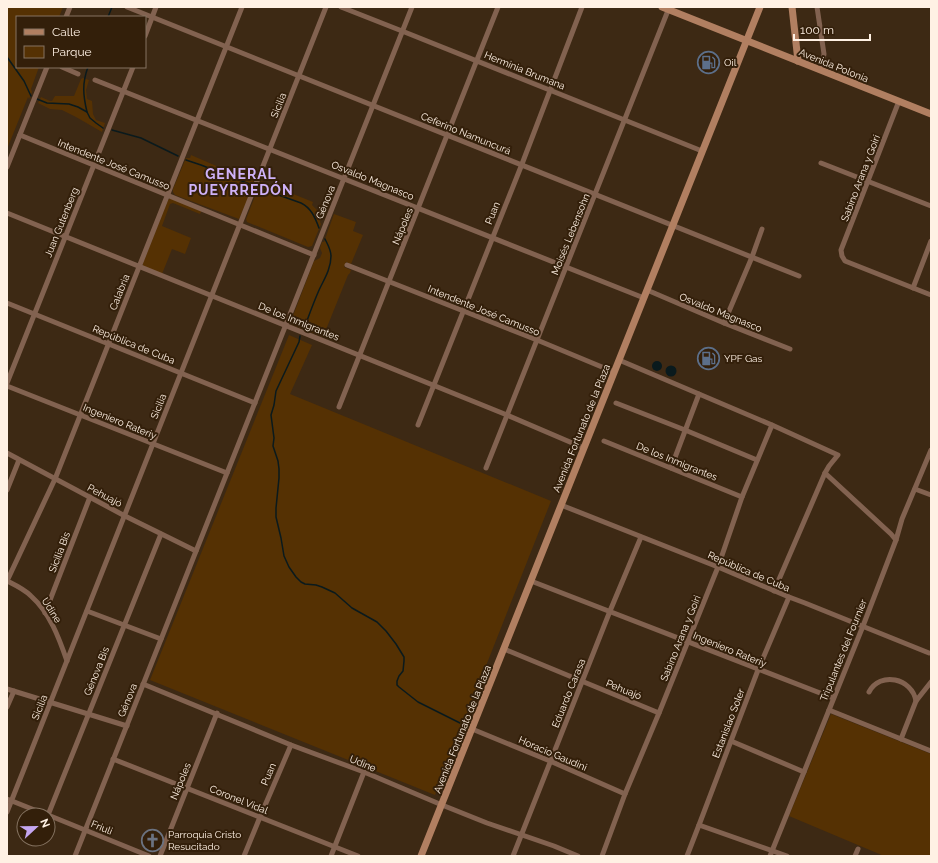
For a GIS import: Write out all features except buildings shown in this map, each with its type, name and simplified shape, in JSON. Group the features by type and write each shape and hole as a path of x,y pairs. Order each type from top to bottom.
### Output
{"main road":[{"name":"Avenida Fortunato de la Plaza","path":"422,856 760,7"},
{"path":"792,7 798,61"},
{"name":"Avenida Polonia","path":"667,8 931,114"}],"street":[{"name":"Ceferino Namuncurá","path":"127,7 799,276"},
{"path":"146,33 156,7"},
{"name":"Calabria","path":"7,581 55,479 242,7"},
{"name":"Sicilia","path":"7,812 9,800 51,702 326,7"},
{"name":"Herminia Brumana","path":"341,7 702,151"},
{"name":"Génova","path":"75,856 412,7"},
{"name":"Nápoles","path":"339,407 498,7"},
{"name":"Puan","path":"418,425 522,164 582,7"},
{"path":"817,7 824,54 821,70"},
{"name":"Moisés Lebensohn","path":"486,468 596,194 667,8"},
{"path":"7,167 47,68"},
{"path":"64,68 78,74"},
{"name":"Juan Gutenberg","path":"7,384 133,68"},
{"name":"Osvaldo Magnasco","path":"95,80 644,298"},
{"name":"Sabino Arana y Goiri","path":"899,101 841,250 845,261 913,288"},
{"name":"Intendente José Camusso","path":"20,135 314,255"},
{"path":"821,163 931,206"},
{"name":"De los Inmigrantes","path":"7,213 434,385 584,448"},
{"path":"724,323 752,258 762,229"},
{"path":"931,242 913,288 931,295"},
{"name":"Intendente José Camusso","path":"347,266 537,340 614,372"},
{"name":"Osvaldo Magnasco","path":"647,290 790,349"},
{"name":"República de Cuba","path":"7,303 255,403"},
{"path":"619,360 772,425 838,455 825,473 774,591"},
{"name":"Ingeniero Rateriy","path":"7,384 80,415 227,473"},
{"path":"671,468 699,394"},
{"path":"616,403 757,460"},
{"name":"Sabino Arana y Goiri","path":"602,856 625,794 718,567 742,497 772,425"},
{"name":"De los Inmigrantes","path":"604,441 742,497"},
{"name":"Tripulantes del Fournier","path":"771,853 863,626 896,540 902,519 931,450"},
{"name":"Pehuajó","path":"7,453 125,516 196,551"},
{"path":"7,490 19,460"},
{"path":"825,473 896,540"},
{"path":"915,489 931,495"},
{"name":"Sicilia Bis","path":"45,613 90,497"},
{"name":"República de Cuba","path":"562,505 929,653"},
{"name":"Génova Bis","path":"51,807 161,534"},
{"name":"Eduardo Carasa","path":"513,856 610,611 641,537"},
{"name":"Udine","path":"7,581 31,596 45,613 59,639 67,661"},
{"name":"Ingeniero Rateriy","path":"531,581 833,698"},
{"name":"Estanislao Soler","path":"687,856 758,670 789,597"},
{"path":"87,611 161,639"},
{"name":"Pehuajó","path":"504,650 659,713"},
{"path":"869,692 879,681 888,679 899,680 912,691 915,695 916,701"},
{"path":"901,739 916,701 931,682"},
{"name":"Udine","path":"143,684 217,713 291,745 364,772 487,823 554,846 578,856"},
{"path":"7,689 127,726"},
{"path":"7,707 14,691"},
{"path":"829,710 931,751"},
{"name":"Nápoles","path":"160,856 217,713"},
{"name":"Horacio Gaudini","path":"472,729 625,794"},
{"path":"731,741 804,772"},
{"name":"Puan","path":"244,856 291,745"},
{"name":"Coronel Vidal","path":"114,759 358,856"},
{"path":"330,856 364,772"},
{"name":"Friuli","path":"9,800 27,807"},
{"name":"Friuli","path":"56,818 149,856"},
{"path":"699,825 771,853 787,856"},
{"path":"856,856 858,849"}],"green space":[{"path":"7,7 63,7 59,16 16,16 16,68 39,68 31,89 32,92 29,99 28,97 7,149"},
{"path":"83,78 89,80 86,90 87,99 92,101 93,114 96,120 105,123 102,132 62,110 50,109 38,103 41,97 52,101 55,96 74,96 81,79"},
{"path":"191,155 235,174 236,171 253,178 254,181 251,188 252,189 239,219 175,195 173,189 186,158 190,158"},
{"path":"261,181 313,202 312,205 322,214 321,224 312,246 308,247 247,222 246,219"},
{"path":"171,198 202,210 200,214 173,203 170,204 162,226 191,238 185,254 172,249 162,274 143,266 143,263 168,200"},
{"path":"334,214 356,222 353,231 363,235 351,264 346,262 344,267 351,270 323,337 293,325 291,321 314,261 320,258 322,253 320,248 322,242 324,242"},
{"path":"289,335 312,345 290,394 551,501 435,795 150,680"},
{"path":"831,714 931,754 931,856 884,856 789,816"}],"shaded area":[{"path":"655,361 659,361 661,362 661,370 655,371 652,368 652,364"},
{"path":"669,366 673,366 675,367 675,375 669,376 666,373 666,369"}],"waterway":[{"path":"108,16 112,7"},
{"path":"7,57 24,81 31,96"},
{"path":"87,112 84,89 88,68"},
{"path":"37,99 47,103 69,104 78,107 87,112 90,118 103,128"},
{"path":"112,130 141,138 178,156"},
{"path":"186,160 252,185"},
{"path":"259,188 301,203 312,213 319,228"},
{"path":"304,329 330,265 331,256 325,239"},
{"path":"300,336 299,342 276,391 271,415 274,438 273,446 279,469 276,517 284,556 289,567 301,582 316,585 335,593 352,608 377,622 386,631 404,657 403,671 399,676 397,685 418,702 460,723"}],"place":[{"name":"Oil","path":"709,62"},
{"name":"YPF Gas","path":"708,358"},
{"name":"Parroquia Cristo Resucitado","path":"152,840"}],"district":[{"name":"GENERAL PUEYRREDÓN","path":"241,182"}]}
